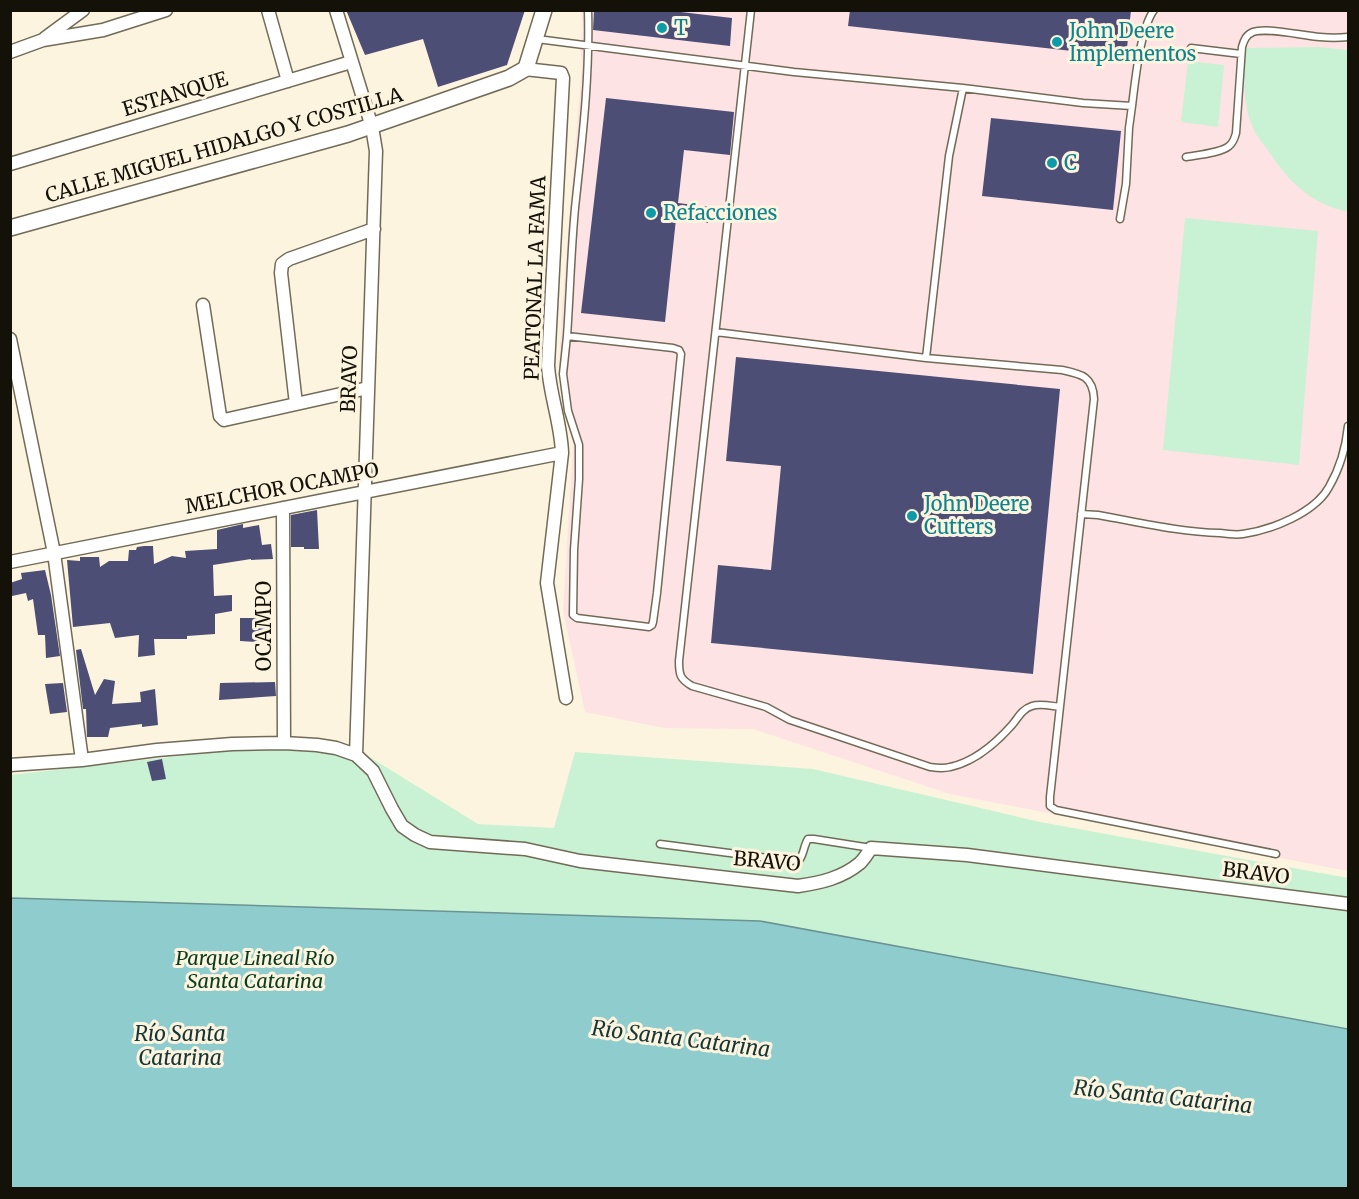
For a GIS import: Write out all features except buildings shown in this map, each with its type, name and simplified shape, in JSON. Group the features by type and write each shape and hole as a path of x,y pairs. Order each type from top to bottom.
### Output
{"street":[{"path":"43,40 83,10"},
{"path":"10,52 43,40 103,30 166,10"},
{"path":"268,10 288,81"},
{"name":"BRAVO","path":"336,10 372,127 376,151 356,755 373,771 402,826 430,842 525,849 580,861 798,886 830,880 841,875 860,863 871,848 967,855 1348,904"},
{"path":"525,69 544,10"},
{"name":"ESTANQUE","path":"10,164 351,62"},
{"name":"CALLE MIGUEL HIDALGO Y COSTILLA","path":"10,228 372,127 510,78 525,69"},
{"name":"PEATONAL LA FAMA","path":"525,69 561,73 563,78 548,366 562,453 547,584 566,698"},
{"path":"296,404 280,273 282,264 289,259 374,229"},
{"path":"202,305 221,418 226,421 368,387"},
{"path":"10,339 54,553 82,760"},
{"name":"MELCHOR OCAMPO","path":"10,562 562,453"},
{"name":"OCAMPO","path":"283,508 284,743"},
{"path":"10,765 82,760 157,750 232,744 317,745 336,748 356,755"}],"lane":[{"path":"567,336 679,350 681,358 651,626 578,618 574,617 572,612 579,445 568,411 563,374 575,211 584,128 589,46 588,10"},
{"path":"751,10 679,661 682,681 692,686 766,707 790,720 930,767 940,768 950,768 962,763 996,742 1029,706 1037,704 1060,707"},
{"path":"1120,219 1126,184 1129,128 1137,68 1149,16 1154,10"},
{"path":"1186,157 1221,150 1230,146 1234,140 1241,54 1244,40 1254,32 1270,31 1321,38 1348,37"},
{"path":"535,39 794,72 963,88 1083,103 1132,106"},
{"path":"1191,48 1241,54"},
{"path":"926,358 949,156 963,88"},
{"path":"716,332 926,358 1062,370 1074,372 1088,379 1093,388 1094,399 1050,806 1108,821 1276,854"},
{"path":"1081,514 1199,532 1242,534 1276,525 1297,516 1329,488 1344,449 1348,426"},
{"path":"660,844 791,861 800,859 804,854 805,843 808,839 871,848"}],"shaded area":[{"path":"581,11 1348,11 1348,871 950,794 753,729 664,728 585,712 563,611 573,445 564,405 559,366 582,65"}],"green space":[{"path":"1319,47 1348,50 1348,212 1311,197 1283,171 1255,132 1245,97 1246,48"},
{"path":"1188,61 1224,65 1218,127 1181,122"},
{"path":"1185,218 1318,231 1299,465 1163,450"},
{"name":"Río Santa Catarina","path":"241,749 360,751 478,824 554,828 575,752 813,769 1040,822 1348,878 1348,1188 11,1188 10,775"}],"water":[{"name":"Río Santa Catarina","path":"11,898 760,921 1348,1029 1348,1188 11,1188"}],"place":[{"name":"T","path":"662,28"},
{"name":"John Deere Implementos","path":"1057,42"},
{"name":"C","path":"1052,163"},
{"name":"Refacciones","path":"651,213"},
{"name":"John Deere Cutters","path":"912,516"}],"park label":[{"name":"Parque Lineal Río Santa Catarina","path":"255,970"}]}
